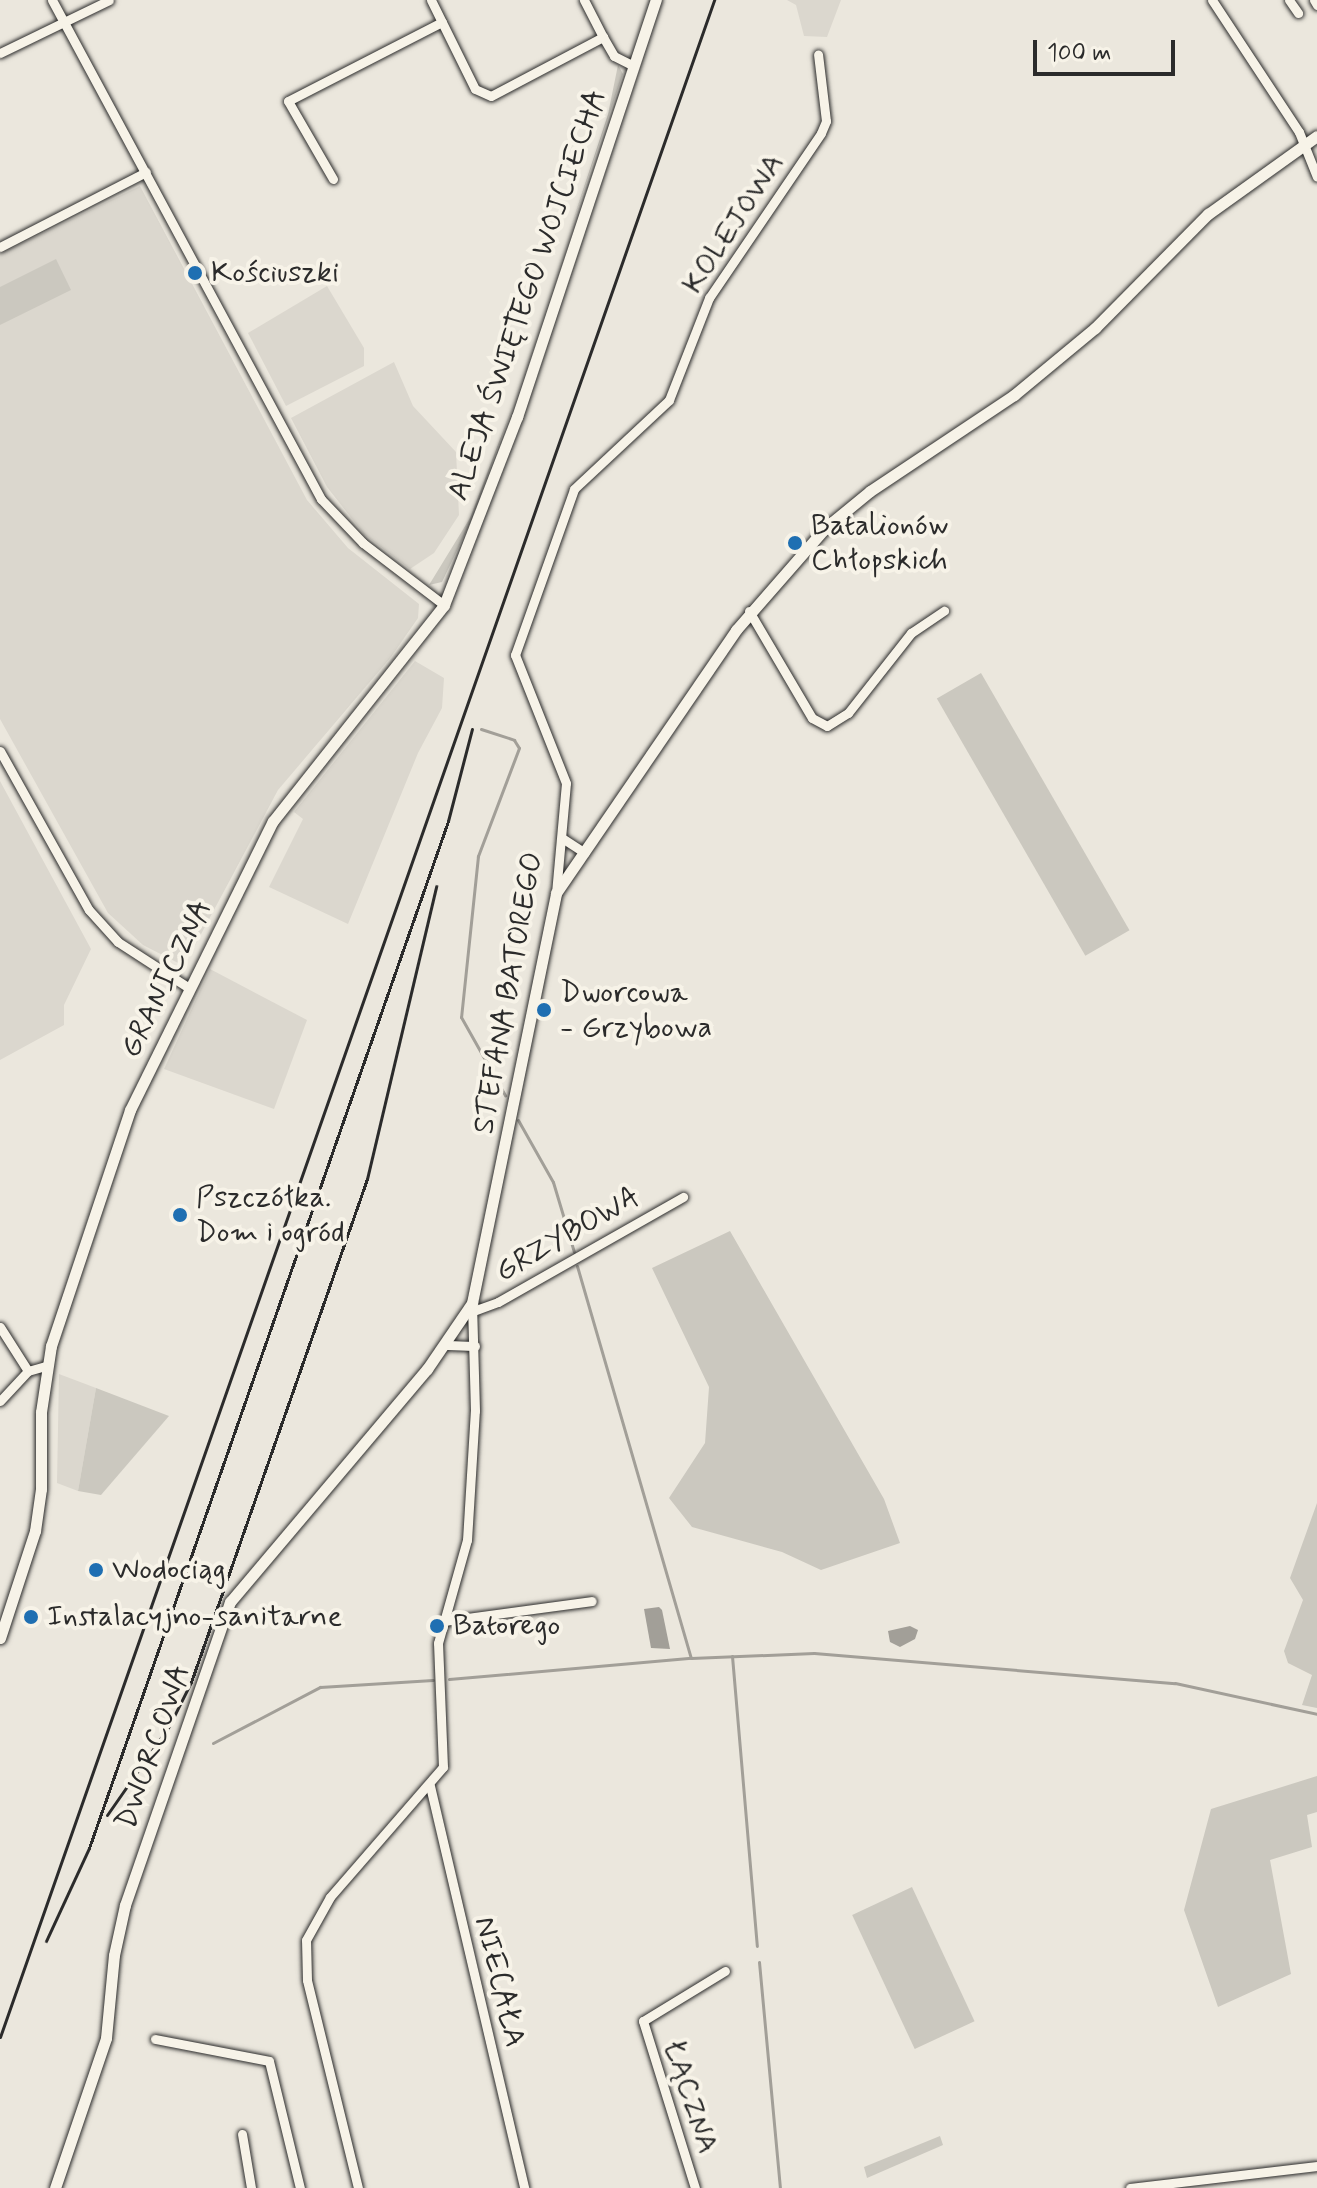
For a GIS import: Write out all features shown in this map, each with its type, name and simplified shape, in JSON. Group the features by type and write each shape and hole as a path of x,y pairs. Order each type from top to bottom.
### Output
{"street":[{"path":"52,0 321,499 363,543 444,605"},
{"path":"0,53 109,0"},
{"path":"431,0 475,89 491,96 603,37"},
{"path":"584,0 614,56 632,65"},
{"name":"ALEJA ŚWIĘTEGO WOJCIECHA","path":"444,605 517,417 656,0"},
{"path":"1212,0 1299,132 1301,145 1317,177"},
{"path":"1289,0 1298,13"},
{"path":"1314,0 1317,5"},
{"path":"333,179 288,101 442,22"},
{"name":"KOLEJOWA","path":"515,655 574,489 669,400 709,298 821,133 826,121 818,54"},
{"path":"556,893 749,611 846,509 1027,384 1123,302 1208,214 1317,136"},
{"path":"0,247 146,172"},
{"name":"GRANICZNA","path":"0,1638 35,1531 46,1366 130,1110 273,821 444,605"},
{"path":"749,611 814,721 827,726 848,713 911,633 944,611"},
{"name":"STEFANA BATOREGO","path":"358,2188 307,1980 306,1940 330,1897 430,1786 443,1767 438,1643 467,1540 474,1306 556,893 566,783 515,655"},
{"path":"0,751 89,910 118,942 189,988"},
{"path":"562,838 585,853"},
{"name":"GRZYBOWA","path":"474,1306 498,1302 683,1197"},
{"name":"DWORCOWA","path":"55,2188 102,2055 125,1905 230,1602 446,1345 474,1306"},
{"path":"0,1327 28,1371"},
{"path":"446,1345 475,1346"},
{"path":"0,1401 28,1371 46,1366"},
{"path":"444,1621 592,1601"},
{"name":"NIECAŁA","path":"430,1786 524,2188"},
{"name":"ŁĄCZNA","path":"695,2188 643,2021 725,1971"},
{"path":"155,2039 269,2061 300,2188"},
{"path":"242,2134 251,2188"},
{"path":"1130,2188 1317,2166"}],"shaded area":[{"path":"787,0 841,0 827,37 804,36 796,5"},
{"path":"618,65 623,74 570,230 608,114"},
{"path":"140,186 307,500 348,548 419,604 418,618 391,657 278,790 184,966 143,945 108,913 0,719 0,254"},
{"path":"56,259 71,290 0,325 0,287"},
{"path":"327,286 364,348 364,366 286,406 248,333"},
{"path":"394,362 413,406 456,452 459,515 434,553 410,569 364,534 327,487 291,418"},
{"path":"513,405 472,519 442,582 429,585 470,518"},
{"path":"415,661 444,678 442,708 418,753 348,924 269,887 303,819 294,812"},
{"path":"981,673 1130,930 1085,956 937,698"},
{"path":"0,781 91,949 64,1005 64,1025 0,1060"},
{"path":"210,969 307,1020 274,1109 164,1069"},
{"path":"730,1231 884,1499 900,1543 821,1570 782,1552 692,1527 669,1498 705,1443 709,1387 652,1268"},
{"path":"59,1374 96,1388 78,1491 57,1483"},
{"path":"96,1388 169,1416 101,1495 78,1491"},
{"path":"1317,1503 1317,1708 1302,1705 1312,1675 1288,1663 1284,1651 1303,1600 1290,1578"},
{"path":"659,1607 670,1649 651,1648 644,1609"},
{"path":"910,1626 918,1630 915,1639 900,1647 890,1642 888,1631"},
{"path":"1317,1776 1317,1812 1307,1815 1312,1847 1270,1860 1291,1974 1218,2007 1184,1910 1211,1809"},
{"path":"912,1887 975,2021 915,2049 852,1915"},
{"path":"940,2136 943,2145 867,2178 864,2167"}],"waterway":[{"path":"481,729 514,740 519,748 478,856 461,1017 505,1095"},
{"path":"518,1120 553,1182 574,1252"},
{"path":"577,1266 691,1658 814,1653 1175,1683 1317,1714"},
{"path":"732,1656 757,1946"},
{"path":"449,1679 691,1658"},
{"path":"213,1743 320,1687 433,1680"},
{"path":"759,1962 780,2188"}],"railway":[{"path":"0,2037 714,0"},
{"path":"46,1941 89,1848 448,821 472,729"},
{"path":"107,1815 169,1726 191,1682 367,1179 436,886"}],"place":[{"name":"Kościuszki","path":"195,273"},
{"name":"Batalionów Chłopskich","path":"795,543"},
{"name":"Dworcowa - Grzybowa","path":"544,1010"},
{"name":"Pszczółka. Dom i ogród","path":"180,1215"},
{"name":"Wodociąg","path":"96,1570"},
{"name":"Instalacyjno-sanitarne","path":"31,1617"},
{"name":"Batorego","path":"437,1626"}]}
